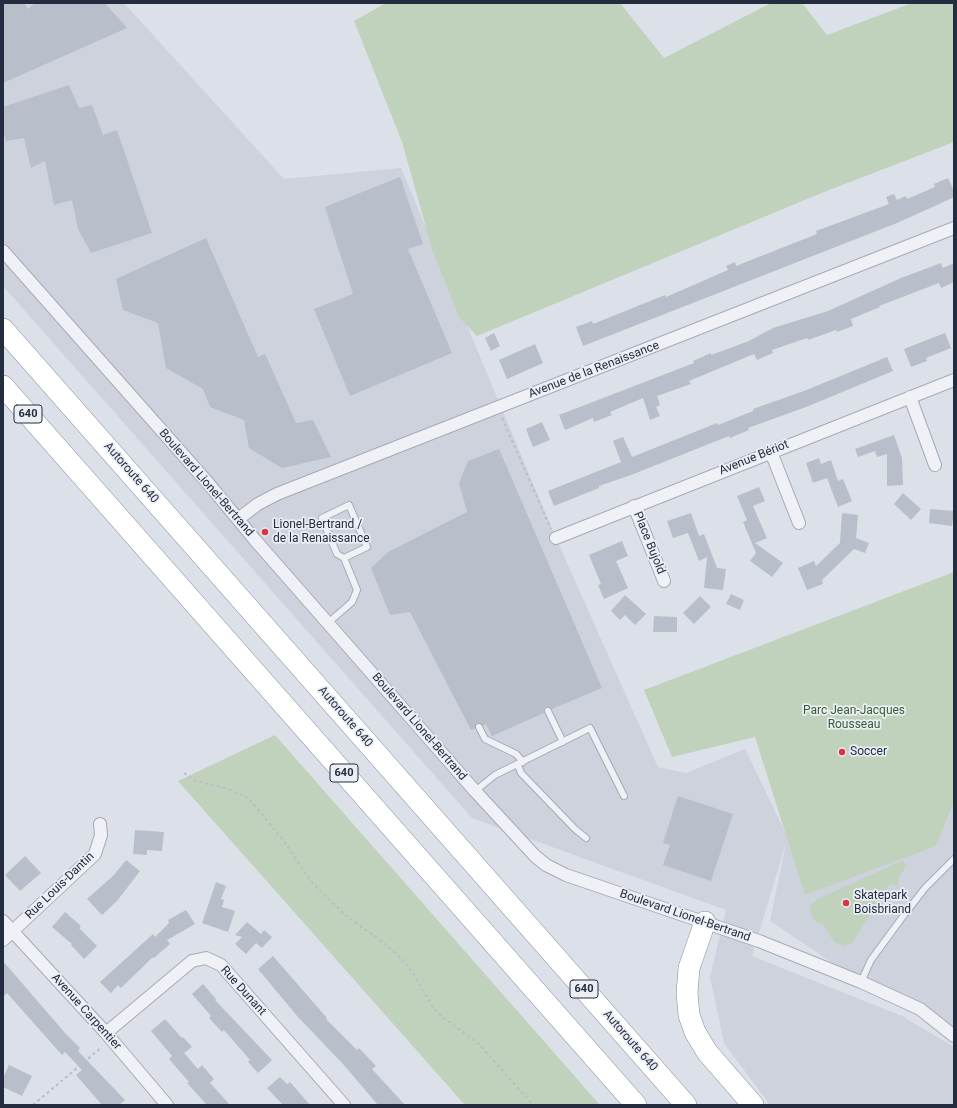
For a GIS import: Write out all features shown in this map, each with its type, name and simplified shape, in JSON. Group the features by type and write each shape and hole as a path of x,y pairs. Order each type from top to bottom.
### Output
{"highway":[{"name":"Autoroute 640","path":"3,328 686,1105"},
{"name":"640","path":"3,386 636,1105"},
{"path":"705,922 689,968 687,993 689,1015 701,1044 753,1105"}],"street":[{"name":"Avenue de la Renaissance","path":"238,519 258,504 277,494 954,228"},
{"name":"Boulevard Lionel-Bertrand","path":"3,251 527,849 550,867 584,881 759,941 861,982 920,1009 954,1036"},
{"name":"Avenue Bériot","path":"556,538 954,380"},
{"path":"910,397 935,465"},
{"path":"770,452 799,523"},
{"name":"Place Bujold","path":"634,506 664,581"},
{"name":"Rue Louis-Dantin","path":"3,940 95,854 101,835 100,824"},
{"name":"Avenue Carpentier","path":"3,921 108,1037 167,1105"},
{"name":"Rue Dunant","path":"108,1037 192,961 206,958 221,965 344,1105"}],"lane":[{"path":"328,623 352,602 357,594 356,584 344,558 338,554 322,518 349,505 367,547 344,558"},
{"path":"548,711 563,742"},
{"path":"479,727 484,739 516,754 522,773 586,838"},
{"path":"475,791 495,775 590,728 624,796"},
{"path":"861,982 871,960 904,915 925,888 954,859"}],"path":[{"path":"497,408 556,538"},
{"path":"184,772 196,782 226,788 246,797 251,801 283,840 310,880 343,914 380,940 401,958 411,970 438,1012 479,1044 532,1105"},
{"path":"33,1105 108,1037"}],"shaded area":[{"path":"3,3 124,3 284,179 401,168 556,538 658,767 686,773 745,749 787,836 935,846 954,802 954,1036 861,982 770,921 786,843 752,956 902,1016 954,1047 954,1105 770,1105 724,1043 710,977 726,910 472,818 3,286"}],"green space":[{"path":"386,3 620,3 664,58 771,3 802,3 827,35 912,3 954,3 954,142 824,192 477,336 459,317 432,249 402,142 354,21"},
{"name":"Parc Jean-Jacques Rousseau","path":"954,572 954,802 936,846 805,895 755,737 672,757 644,690"},
{"path":"275,735 600,1105 465,1105 178,781"},
{"name":"Skatepark Boisbriand","path":"903,860 906,866 898,879 898,887 891,883 852,943 844,946 834,942 823,924 817,922 811,916 810,906 818,899"}],"building":[{"path":"3,3 24,3 28,9 35,3 105,3 127,28 3,83"},
{"path":"69,85 79,108 92,105 103,135 117,130 152,233 91,253 78,229 72,200 54,205 45,161 31,168 24,138 6,141 3,132 3,107"},
{"path":"400,177 423,244 408,249 452,353 350,396 314,309 353,294 325,207"},
{"path":"948,178 954,191 954,197 937,205 897,223 583,346 576,327 592,321 593,324 665,295 666,297 728,270 726,266 735,262 736,266 817,234 816,231 889,204 886,197 894,194 897,200 906,196 907,199 935,187 934,184"},
{"path":"206,238 258,357 265,354 296,423 313,420 331,457 282,468 249,448 244,420 210,407 203,389 166,368 158,323 123,310 116,279"},
{"path":"941,263 943,268 954,263 954,282 941,288 939,283 879,306 880,307 851,319 853,326 837,332 836,330 808,340 807,338 772,350 773,353 757,360 754,354 689,381 691,384 657,396 660,405 656,407 660,416 650,420 643,398 610,412 612,415 594,422 593,418 565,430 559,415 694,363 693,361 711,353 711,355 749,341 773,328 828,311 901,278"},
{"path":"494,333 500,346 491,351 485,338"},
{"path":"945,333 951,348 926,358 927,361 911,367 904,349"},
{"path":"535,344 543,363 507,379 499,360"},
{"path":"887,357 893,371 806,407 748,428 749,430 730,438 729,436 631,475 599,486 599,488 554,506 548,491 621,462 613,441 623,437 632,457 717,423 718,425 753,411 753,409 804,391"},
{"path":"542,422 550,440 533,447 526,429"},
{"path":"894,435 902,458 903,485 887,486 887,454 877,457 875,451 858,457 855,449"},
{"path":"499,449 602,688 552,709 546,707 544,709 544,713 492,736 486,724 483,726 477,723 475,729 471,730 410,612 390,615 371,568 388,552 467,512 459,483 468,461"},
{"path":"819,458 821,464 831,460 838,481 843,479 852,501 838,507 827,478 813,483 806,463"},
{"path":"759,487 765,501 753,506 767,538 755,543 783,563 772,577 750,561 756,553 743,522 747,520 737,496"},
{"path":"903,493 921,509 911,520 894,504"},
{"path":"930,509 954,511 952,526 929,523"},
{"path":"691,513 699,536 704,534 717,568 726,569 723,590 704,588 707,557 699,561 688,533 673,538 667,521"},
{"path":"842,513 858,515 856,538 869,543 865,553 854,549 822,580 823,584 807,590 798,568 814,561 816,566 840,543"},
{"path":"622,541 628,556 616,561 628,588 604,599 598,585 601,584 589,555"},
{"path":"731,594 744,600 740,610 726,604"},
{"path":"625,595 646,614 635,625 625,615 620,620 611,611"},
{"path":"700,596 711,607 694,624 683,613"},
{"path":"654,616 677,617 677,632 653,632"},
{"path":"678,796 733,814 711,881 663,865 670,845 663,843"},
{"path":"135,830 164,832 162,851 147,850 147,855 133,854"},
{"path":"25,856 41,873 20,891 5,875"},
{"path":"126,860 140,871 117,901 102,915 87,899 114,875"},
{"path":"216,882 226,886 221,899 224,900 222,907 235,911 228,932 202,923"},
{"path":"186,910 195,924 167,940 170,944 154,958 153,957 121,988 118,985 111,993 100,982 153,934 155,937 169,923 168,920"},
{"path":"65,912 81,926 79,928 97,946 84,959 71,945 72,944 52,927"},
{"path":"247,922 261,934 264,930 272,937 262,948 256,943 246,954 235,944 242,937 235,935"},
{"path":"273,956 327,1018 326,1019 357,1050 359,1048 376,1066 372,1069 405,1105 378,1105 342,1063 298,1017 258,969"},
{"path":"3,961 65,1033 80,1048 78,1051 125,1100 119,1105 102,1105 76,1075 82,1070 65,1052 62,1055 7,993 3,997"},
{"path":"203,984 216,999 215,1000 272,1060 258,1073 248,1062 250,1060 224,1030 222,1032 209,1018 211,1016 192,994"},
{"path":"165,1019 192,1047 184,1053 198,1069 202,1065 214,1079 210,1083 230,1105 207,1105 187,1083 189,1082 169,1059 172,1056 151,1031"},
{"path":"9,1065 32,1076 22,1096 3,1087 3,1078"},
{"path":"280,1077 287,1084 290,1082 310,1105 283,1105 267,1088"}],"place":[{"name":"Lionel-Bertrand / de la Renaissance","path":"265,532"},
{"name":"Soccer","path":"842,752"},
{"name":"Skatepark Boisbriand","path":"846,903"}]}
